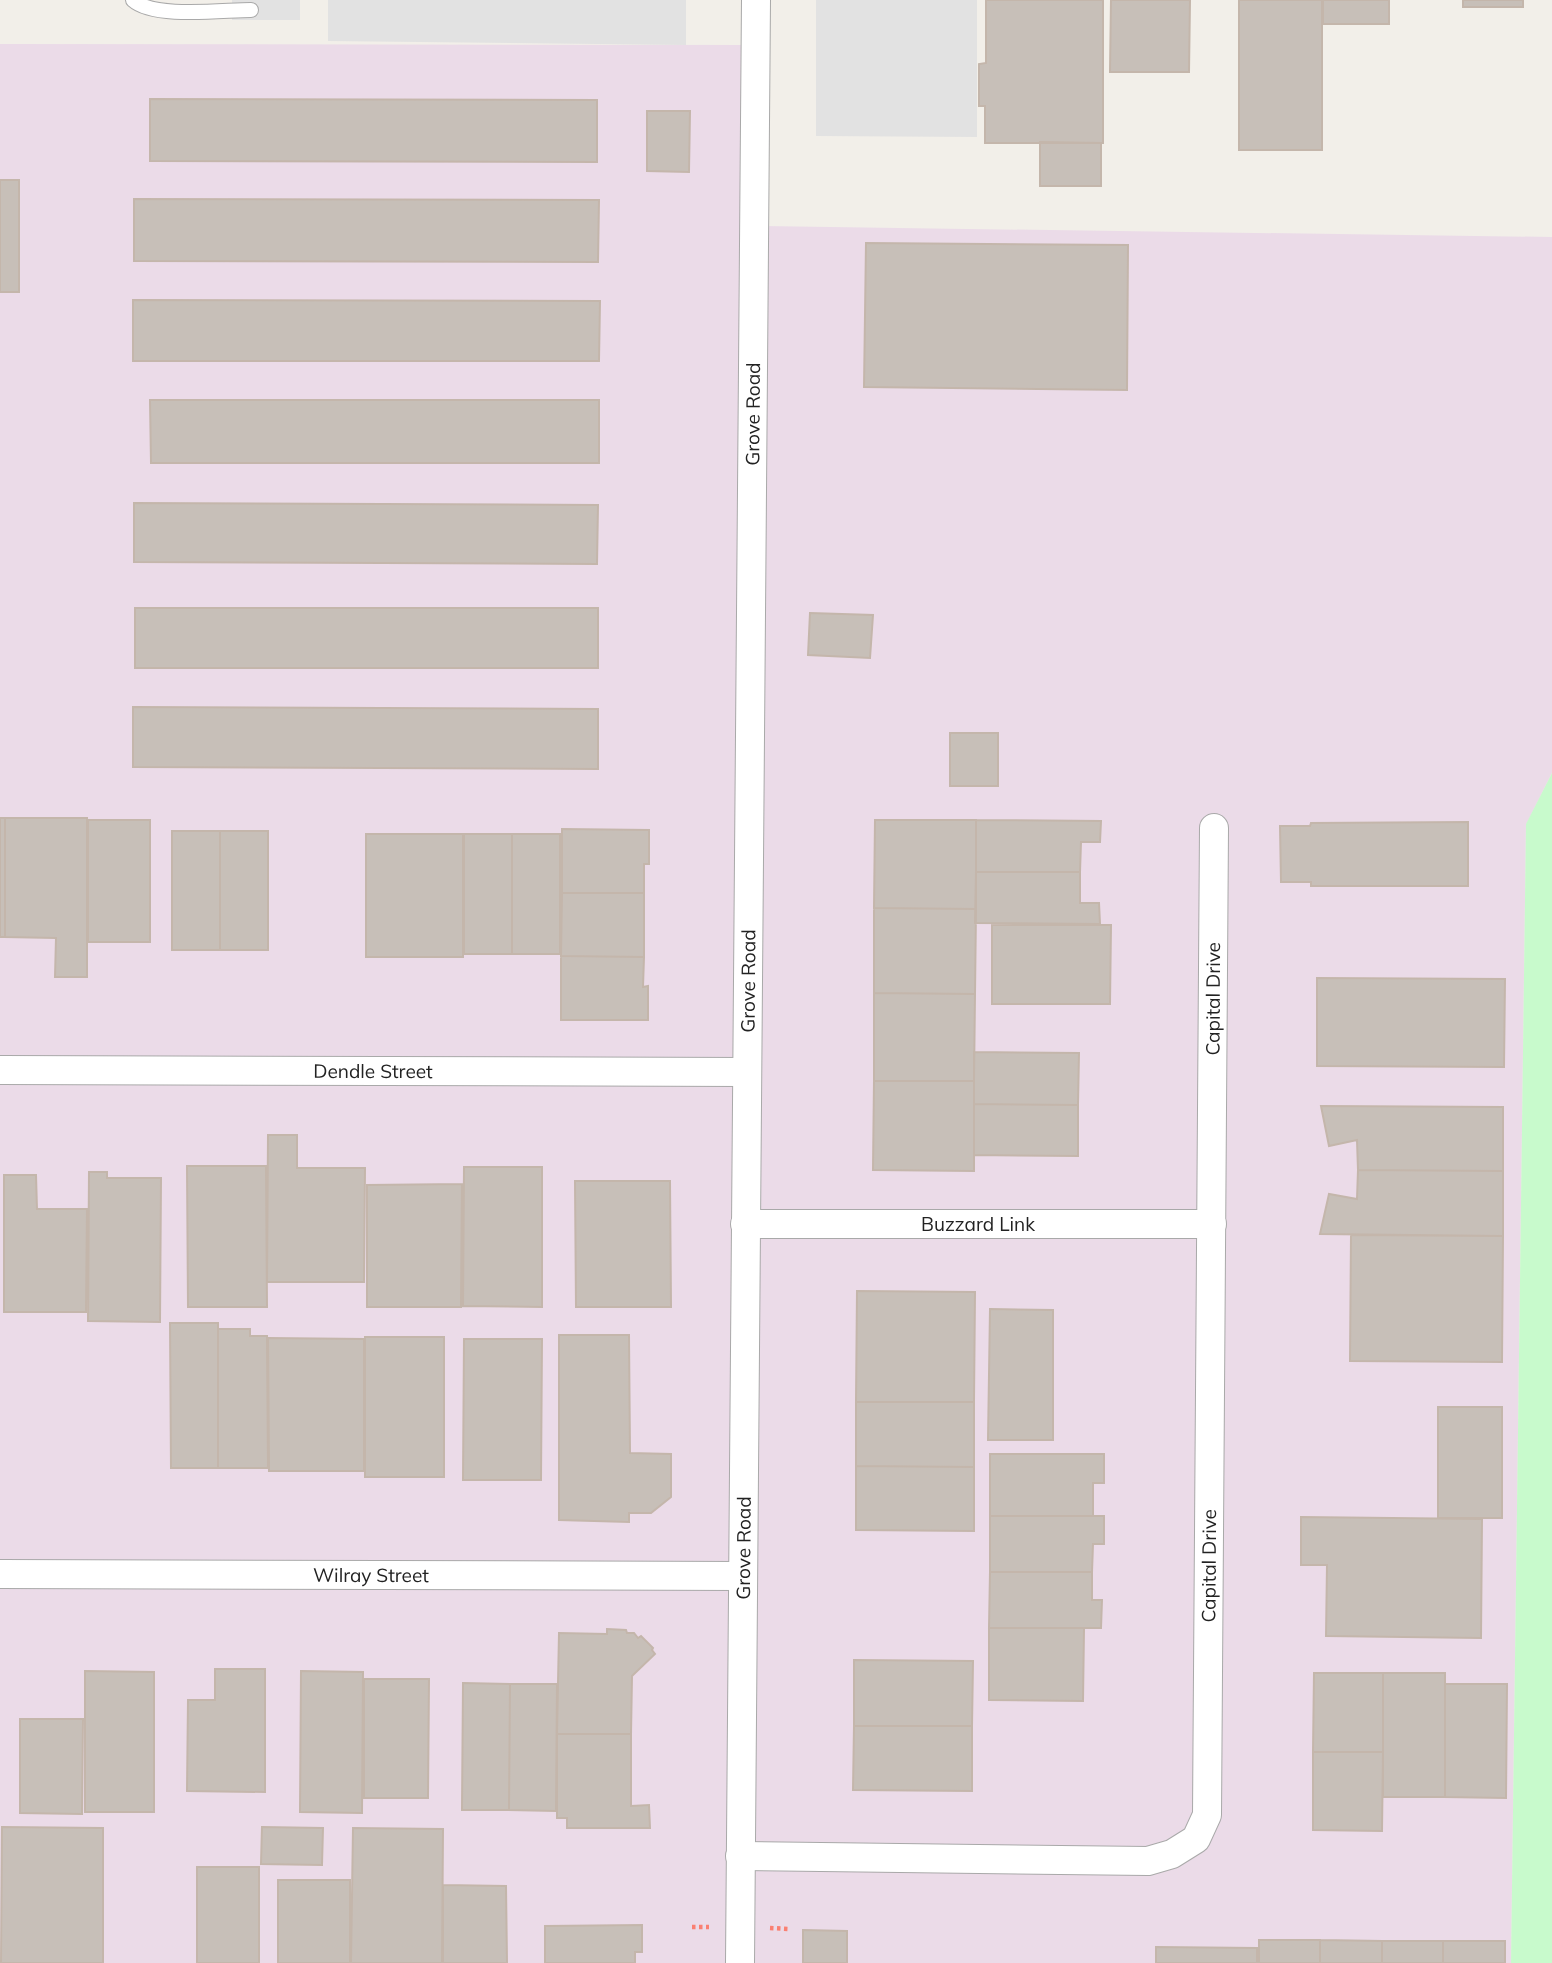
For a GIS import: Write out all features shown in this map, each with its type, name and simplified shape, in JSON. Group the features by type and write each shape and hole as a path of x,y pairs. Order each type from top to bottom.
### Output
{"street":[{"name":"Grove Road","path":"740,1963 755,0"},
{"name":"Capital Drive","path":"740,1856 1148,1860 1172,1854 1196,1839 1207,1815 1214,828"},
{"name":"Dendle Street","path":"0,1070 746,1072"},
{"name":"Buzzard Link","path":"745,1224 1212,1224"},
{"name":"Wilray Street","path":"0,1574 743,1576"}],"lane":[{"path":"133,0 141,6 163,10 251,10"}],"shaded area":[{"path":"232,0 300,0 300,20 232,20"},
{"path":"328,0 686,0 686,45 328,41"},
{"path":"816,0 977,0 977,137 816,136"},
{"path":"0,44 755,45 754,226 1552,237 1552,773 1526,825 1511,1963 0,1963"}],"green space":[{"path":"1552,773 1552,1963 1511,1963 1526,824"}],"building":[{"path":"986,0 1103,0 1103,143 985,143 985,106 979,106 979,64 986,63"},
{"path":"1111,0 1190,0 1189,72 1110,72"},
{"path":"1239,0 1322,0 1322,150 1239,150"},
{"path":"1323,0 1389,0 1389,24 1323,24"},
{"path":"1463,0 1523,0 1523,7 1463,7"},
{"path":"150,99 597,100 597,162 150,161"},
{"path":"647,111 690,111 689,172 647,171"},
{"path":"1040,142 1101,143 1101,186 1040,186"},
{"path":"0,180 19,180 19,292 0,292"},
{"path":"134,199 599,200 598,262 134,261"},
{"path":"866,243 1128,245 1127,390 864,387"},
{"path":"133,300 600,301 599,361 133,361"},
{"path":"150,400 599,400 599,463 151,463"},
{"path":"134,503 598,505 597,564 134,562"},
{"path":"135,608 598,608 598,668 135,668"},
{"path":"810,613 873,615 870,658 808,655"},
{"path":"133,707 598,709 598,769 133,767"},
{"path":"950,733 998,733 998,786 950,786"},
{"path":"0,818 5,818 5,937 0,937"},
{"path":"5,818 87,818 87,977 55,977 56,938 5,937"},
{"path":"88,820 150,820 150,942 88,942"},
{"path":"875,820 976,820 976,909 874,908"},
{"path":"976,820 1101,821 1100,842 1081,842 1080,872 976,872"},
{"path":"1468,822 1468,886 1311,886 1311,882 1281,882 1280,826 1310,826 1311,823"},
{"path":"562,829 649,830 649,864 644,864 644,893 562,893"},
{"path":"172,831 220,831 220,950 172,950"},
{"path":"220,831 268,831 268,950 220,950"},
{"path":"366,834 463,834 463,957 366,957"},
{"path":"464,834 512,834 512,954 464,954"},
{"path":"512,834 560,834 560,954 512,954"},
{"path":"976,872 1080,872 1080,903 1099,903 1100,924 975,923"},
{"path":"562,893 644,893 644,957 561,956"},
{"path":"874,908 976,909 975,994 874,993"},
{"path":"992,925 1111,925 1110,1004 992,1004"},
{"path":"561,956 644,957 643,987 648,986 648,1020 561,1020"},
{"path":"1317,978 1505,979 1504,1067 1317,1066"},
{"path":"874,993 975,994 974,1081 874,1081"},
{"path":"974,1052 1079,1053 1078,1105 974,1104"},
{"path":"874,1081 974,1081 974,1171 873,1170"},
{"path":"974,1104 1078,1105 1078,1156 974,1155"},
{"path":"1321,1106 1503,1107 1503,1171 1358,1170 1357,1140 1329,1146"},
{"path":"268,1135 297,1135 297,1168 365,1168 364,1282 267,1282"},
{"path":"187,1166 266,1166 267,1307 188,1307"},
{"path":"464,1167 542,1167 542,1307 463,1306"},
{"path":"1358,1170 1503,1171 1503,1236 1320,1234 1329,1194 1357,1199"},
{"path":"89,1172 107,1172 107,1178 161,1178 160,1322 88,1321"},
{"path":"4,1175 36,1175 37,1209 87,1209 86,1312 4,1312"},
{"path":"575,1181 670,1181 671,1307 576,1307"},
{"path":"462,1184 461,1307 367,1307 367,1185"},
{"path":"1351,1235 1503,1236 1502,1362 1350,1361"},
{"path":"857,1291 975,1292 974,1402 856,1402"},
{"path":"990,1309 1053,1310 1053,1440 988,1440"},
{"path":"170,1323 218,1323 218,1468 171,1468"},
{"path":"218,1329 250,1329 250,1336 267,1336 268,1468 218,1468"},
{"path":"559,1335 629,1335 630,1453 671,1454 671,1497 651,1513 629,1513 629,1522 559,1520"},
{"path":"365,1337 444,1337 444,1477 365,1477"},
{"path":"268,1338 364,1339 364,1471 269,1471"},
{"path":"464,1339 542,1339 541,1480 463,1480"},
{"path":"856,1402 974,1402 974,1467 856,1466"},
{"path":"1438,1407 1502,1407 1502,1518 1438,1518"},
{"path":"990,1454 1104,1454 1104,1483 1093,1483 1093,1516 990,1516"},
{"path":"856,1466 974,1467 974,1531 856,1530"},
{"path":"990,1516 1104,1516 1104,1544 1093,1544 1092,1572 990,1572"},
{"path":"1301,1517 1482,1519 1481,1638 1326,1636 1327,1565 1301,1565"},
{"path":"990,1572 1092,1572 1092,1600 1102,1600 1101,1628 989,1628"},
{"path":"989,1628 1084,1628 1083,1701 989,1700"},
{"path":"607,1629 626,1630 638,1638 641,1636 653,1648 655,1654 632,1676 631,1734 557,1734 559,1633 607,1634"},
{"path":"854,1660 973,1661 972,1726 854,1726"},
{"path":"215,1669 265,1669 265,1792 187,1791 188,1700 215,1700"},
{"path":"85,1671 154,1672 154,1812 85,1812"},
{"path":"301,1671 363,1672 362,1813 300,1812"},
{"path":"1314,1673 1383,1673 1383,1752 1313,1752"},
{"path":"1383,1673 1445,1673 1445,1797 1383,1797"},
{"path":"364,1679 429,1679 428,1798 364,1798"},
{"path":"463,1683 510,1684 509,1810 462,1810"},
{"path":"510,1684 557,1684 556,1811 509,1810"},
{"path":"1445,1684 1507,1684 1506,1798 1445,1797"},
{"path":"20,1719 83,1719 82,1814 20,1813"},
{"path":"854,1726 972,1726 972,1791 853,1790"},
{"path":"557,1734 631,1734 631,1806 649,1805 650,1828 567,1828 567,1818 557,1818"},
{"path":"1313,1752 1383,1752 1382,1831 1313,1830"},
{"path":"2,1827 103,1828 103,1963 1,1963"},
{"path":"262,1827 323,1828 322,1865 261,1864"},
{"path":"353,1828 443,1829 442,1963 351,1963"},
{"path":"197,1867 259,1867 259,1963 197,1963"},
{"path":"278,1880 350,1880 350,1963 278,1963"},
{"path":"443,1885 506,1886 507,1963 443,1963"},
{"path":"642,1925 642,1952 635,1952 635,1963 545,1963 545,1926"},
{"path":"803,1930 847,1931 847,1963 803,1963"},
{"path":"1259,1940 1320,1940 1320,1963 1259,1963"},
{"path":"1320,1940 1382,1941 1382,1963 1320,1963"},
{"path":"1382,1941 1443,1941 1443,1963 1382,1963"},
{"path":"1443,1941 1505,1941 1505,1963 1443,1963"},
{"path":"1156,1947 1257,1948 1257,1963 1156,1963"}]}
